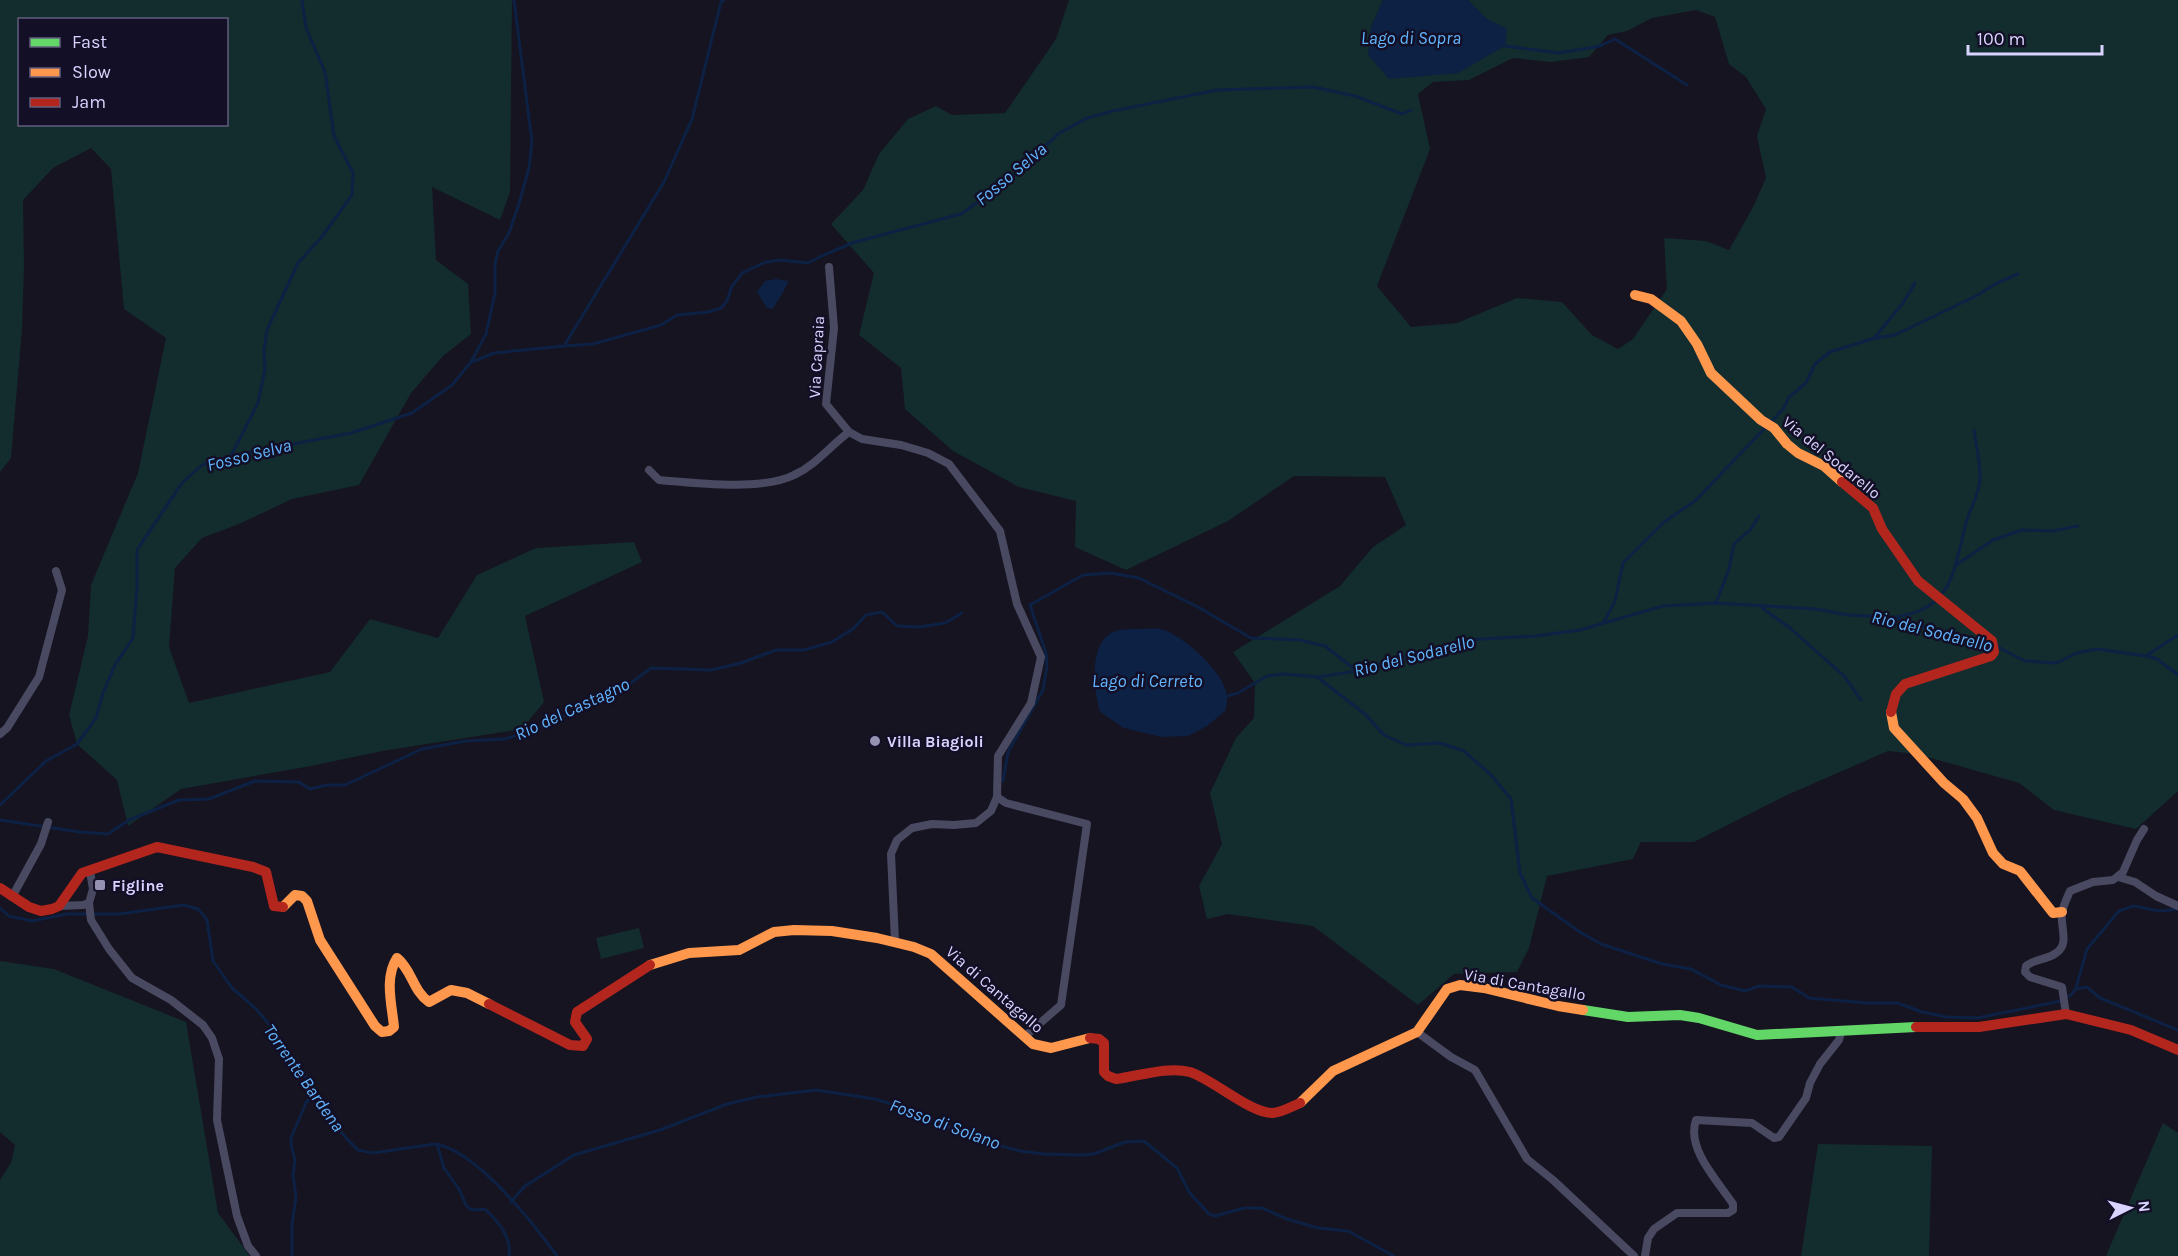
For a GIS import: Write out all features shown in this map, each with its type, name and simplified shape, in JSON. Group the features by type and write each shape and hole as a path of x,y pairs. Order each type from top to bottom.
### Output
{"street":[{"name":"Via Capraia","path":"829,267 834,328 825,404 849,432"},
{"name":"Via del Sodarello","path":"1635,295 1651,299 1681,321 1697,344 1711,373 1761,420 1774,428 1787,444 1798,453 1824,466 1873,508 1882,529 1918,581 1992,641 1994,652 1991,656 1909,682 1897,693 1890,707 1890,718 1894,728 1944,783 1963,799 1977,818 1993,853 2003,864 2020,871 2053,913 2062,912"},
{"path":"649,470 659,480 747,483 781,480 794,476 819,459 835,442 849,432 862,439 910,447 950,464 1000,531 1017,604 1041,657 1031,703 998,756 997,797 991,812 976,823 932,824 912,828 897,840 891,854 895,941"},
{"path":"0,734 7,728 39,677 62,590 56,571"},
{"path":"997,797 1006,803 1087,824 1061,1005 1024,1036"},
{"path":"12,897 41,844 48,822"},
{"path":"2065,1009 2062,987 2030,977 2025,972 2026,966 2030,962 2057,953 2062,948 2064,941 2062,912 2070,891 2093,882 2113,880 2123,872 2144,829"},
{"name":"Via di Cantagallo","path":"59,906 79,875 157,847 253,867 266,872 271,882 269,898 274,906 284,907 295,895 302,896 307,901 320,940 375,1026 382,1032 394,1028 390,981 392,964 397,958 405,963 423,998 429,1002 437,1000 443,992 452,988 578,1047 583,1046 587,1039 575,1022 578,1012 649,966 669,957 705,951 737,950 767,934 796,929 832,931 895,941 915,946 939,960 1035,1045 1056,1048 1086,1039 1099,1039 1106,1050 1103,1068 1105,1074 1110,1078 1174,1070 1189,1072 1259,1110 1272,1113 1286,1110 1302,1102 1333,1071 1417,1032 1447,989 1460,985 1484,988 1558,1006 1628,1017 1689,1016 1757,1035 1929,1026 1979,1027 2056,1014 2065,1009 2131,1030 2178,1050"},
{"path":"90,871 93,889 89,906 91,920 110,949 132,978 171,1000 203,1025 212,1038 219,1059 217,1120 237,1216 248,1246 256,1256"},
{"path":"2118,876 2135,882 2156,896 2178,906"},
{"path":"0,888 29,907 41,911 59,906 89,906"},
{"path":"1417,1032 1451,1057 1475,1070 1527,1159 1553,1180 1634,1256"},
{"path":"1645,1256 1648,1238 1654,1229 1677,1214 1728,1213 1733,1210 1733,1204 1700,1154 1693,1130 1696,1120 1752,1123 1774,1138 1779,1137 1806,1098 1810,1083 1820,1064 1839,1040 1841,1032"}],"green space":[{"path":"0,0 512,0 510,192 500,220 432,187 436,260 468,284 471,334 443,356 411,393 359,485 292,499 239,524 202,538 175,568 169,647 189,703 330,672 370,619 438,638 477,575 536,548 634,542 642,562 525,616 544,702 522,729 382,751 181,789 128,826 117,780 77,744 69,715 88,636 91,585 138,473 166,338 124,309 111,169 91,148 53,168 23,200 22,329 11,458 0,472"},
{"path":"1069,0 1383,0 1371,27 1432,74 1458,73 1476,61 1507,29 1487,19 1468,0 2178,0 2178,791 2136,829 2054,810 2019,783 1917,754 1888,751 1787,795 1694,842 1641,842 1633,859 1547,876 1529,948 1517,972 1454,974 1418,1005 1313,926 1228,914 1207,919 1199,886 1222,844 1210,793 1236,738 1254,718 1255,683 1233,652 1340,586 1373,547 1406,525 1385,477 1294,476 1228,521 1126,570 1075,547 1076,501 1019,487 953,451 905,409 901,368 859,335 874,273 831,224 863,190 879,154 908,119 936,106 952,115 1005,113 1056,39","holes":["1696,10 1715,17 1729,64 1746,77 1766,109 1757,136 1766,178 1729,250 1706,241 1664,238 1667,289 1633,339 1618,349 1592,335 1562,302 1517,298 1457,323 1411,327 1377,286 1430,149 1418,94 1433,82 1469,80 1513,58 1551,62 1589,57 1608,35 1627,31 1652,18"]},
{"path":"639,928 644,948 601,959 596,938"},
{"path":"0,961 54,969 186,1022 218,1213 250,1256 0,1256 0,1180 11,1163 15,1145 0,1132"},
{"path":"2163,1123 2178,1133 2178,1256 2106,1256"},
{"path":"1818,1144 1932,1146 1929,1256 1801,1256"}],"water":[{"name":"Lago di Sopra","path":"1383,0 1468,0 1487,19 1507,29 1505,46 1458,73 1389,79 1368,55 1371,27"},
{"path":"776,279 788,281 773,309 767,308 757,292 765,281"},
{"name":"Lago di Cerreto","path":"1161,629 1180,639 1202,656 1225,687 1227,704 1225,711 1207,726 1188,736 1161,737 1124,728 1100,712 1095,668 1096,656 1105,638 1113,632 1122,630"}],"waterway":[{"path":"231,456 258,403 265,369 264,351 267,330 298,263 321,238 352,195 353,173 334,136 325,72 306,28 302,0"},
{"name":"Fosso Selva","path":"0,805 46,761 77,744 96,718 103,693 115,665 133,638 137,550 182,483 202,465 231,456 351,433 412,413 452,385 471,362 486,334 495,293 495,264 498,251 509,233 529,168 532,142 514,0"},
{"name":"Fosso Selva","path":"472,362 494,353 564,346 664,182 692,119 721,2 724,0"},
{"path":"1505,46 1559,53 1600,46 1615,39 1687,85"},
{"name":"Fosso Selva","path":"564,346 593,344 661,325 677,315 708,312 721,308 742,273 766,262 781,260 808,263 855,242 961,214 1012,178 1058,134 1087,118 1217,90 1313,87 1355,96 1402,114 1411,110"},
{"name":"Rio del Sodarello","path":"1771,422 1784,408 1789,397 1806,383 1815,364 1830,352 1875,338 1895,335 2018,274"},
{"path":"1875,337 1903,303 1915,283"},
{"name":"Rio del Sodarello","path":"1604,622 1615,601 1623,563 1664,522 1695,501 1766,427"},
{"path":"1894,617 1914,613 1930,606 1941,596 1949,583 1980,480 1974,430"},
{"path":"1716,603 1729,569 1734,544 1751,529 1759,516"},
{"path":"1956,565 1993,540 2022,530 2052,531 2078,526"},
{"path":"1003,781 1008,752 1043,690 1047,666 1046,653 1030,605 1083,575 1111,573 1139,578 1198,607 1251,638 1300,640 1325,646 1357,671"},
{"name":"Rio del Sodarello","path":"1227,696 1238,693 1267,676 1284,674 1317,677 1357,671 1463,640 1536,636 1580,630 1663,606 1716,603 1816,609 1848,615 1891,617 1952,635 1985,641"},
{"path":"1762,608 1790,628 1844,676 1861,700"},
{"name":"Rio del Castagno","path":"0,820 108,834 129,820 179,800 209,799 255,781 299,782 310,789 327,785 345,785 422,749 466,741 505,739 546,725 631,683 651,668 711,670 741,663 776,650 804,650 832,642 853,629 866,615 882,612 897,626 919,627 945,623 962,613"},
{"name":"Rio del Sodarello","path":"1996,646 2025,661 2056,663 2077,653 2097,649 2146,656 2178,635"},
{"path":"2147,656 2157,659 2178,675"},
{"path":"1317,677 1365,714 1384,735 1406,745 1440,743 1464,751 1491,775 1511,799 1520,873 1532,898 1601,944 1662,964 1691,969 1721,985 1745,991 1759,986 1792,987 1809,998 1898,1003 1922,1012 1947,1017 1977,1018 2061,1001 2072,994 2075,989 2087,987 2100,998 2178,1030"},
{"name":"Torrente Bardena","path":"0,908 9,916 32,921 67,914 119,914 184,905 198,909 207,920 213,961 232,988 257,1010 272,1028 336,1126 358,1150 373,1153 435,1144 451,1149 468,1159 502,1190 534,1225 557,1256"},
{"path":"2076,988 2087,949 2119,911 2133,906 2160,911 2178,909"},
{"name":"Fosso di Solano","path":"511,1202 525,1186 574,1155 660,1130 727,1104 757,1097 816,1090 875,1099 904,1108 979,1140 1020,1151 1044,1154 1094,1154 1125,1142 1144,1141 1177,1168 1189,1192 1209,1214 1215,1216 1244,1208 1262,1208 1287,1219 1318,1228 1348,1231 1394,1256"},
{"path":"292,1256 292,1224 296,1197 293,1175 295,1160 291,1138 306,1103 315,1091"},
{"path":"437,1144 444,1168 459,1189 466,1205 470,1209 485,1209 503,1230 508,1242 509,1256"}],"traffic: fast":[{"path":"1583,1010 1628,1017 1680,1015 1699,1018 1757,1035 1916,1027"}],"traffic: slow":[{"path":"1635,295 1651,299 1681,321 1697,344 1711,373 1761,420 1774,428 1787,444 1798,453 1824,466 1842,482"},
{"path":"1891,712 1894,728 1944,783 1963,799 1977,818 1993,853 2003,864 2020,871 2053,913 2062,912"},
{"path":"283,907 295,895 302,896 307,901 320,940 375,1026 382,1032 394,1027 390,983 397,958 406,968 419,992 429,1002 451,990 467,993 489,1004"},
{"path":"650,965 689,953 739,950 774,932 832,931 877,938 914,947 931,954 1033,1044 1051,1048 1090,1038"},
{"path":"1300,1103 1333,1071 1417,1032 1447,989 1460,985 1484,988 1583,1010"}],"traffic: jam":[{"path":"1842,482 1873,508 1882,529 1918,581 1992,641 1994,652 1991,656 1905,684 1896,694 1891,712"},
{"path":"0,888 29,907 41,911 52,909 59,906 82,873 157,847 253,867 266,872 274,906 283,907"},
{"path":"489,1004 570,1045 583,1046 587,1039 575,1022 577,1012 650,965"},
{"path":"1916,1027 1979,1027 2066,1014 2131,1030 2178,1050"},
{"path":"1090,1038 1099,1039 1104,1043 1104,1072 1116,1079 1181,1070 1200,1076 1243,1103 1264,1112 1273,1113 1300,1103"}],"place":[{"name":"Villa Biagioli","path":"875,741"},
{"name":"Figline","path":"100,885"}]}
